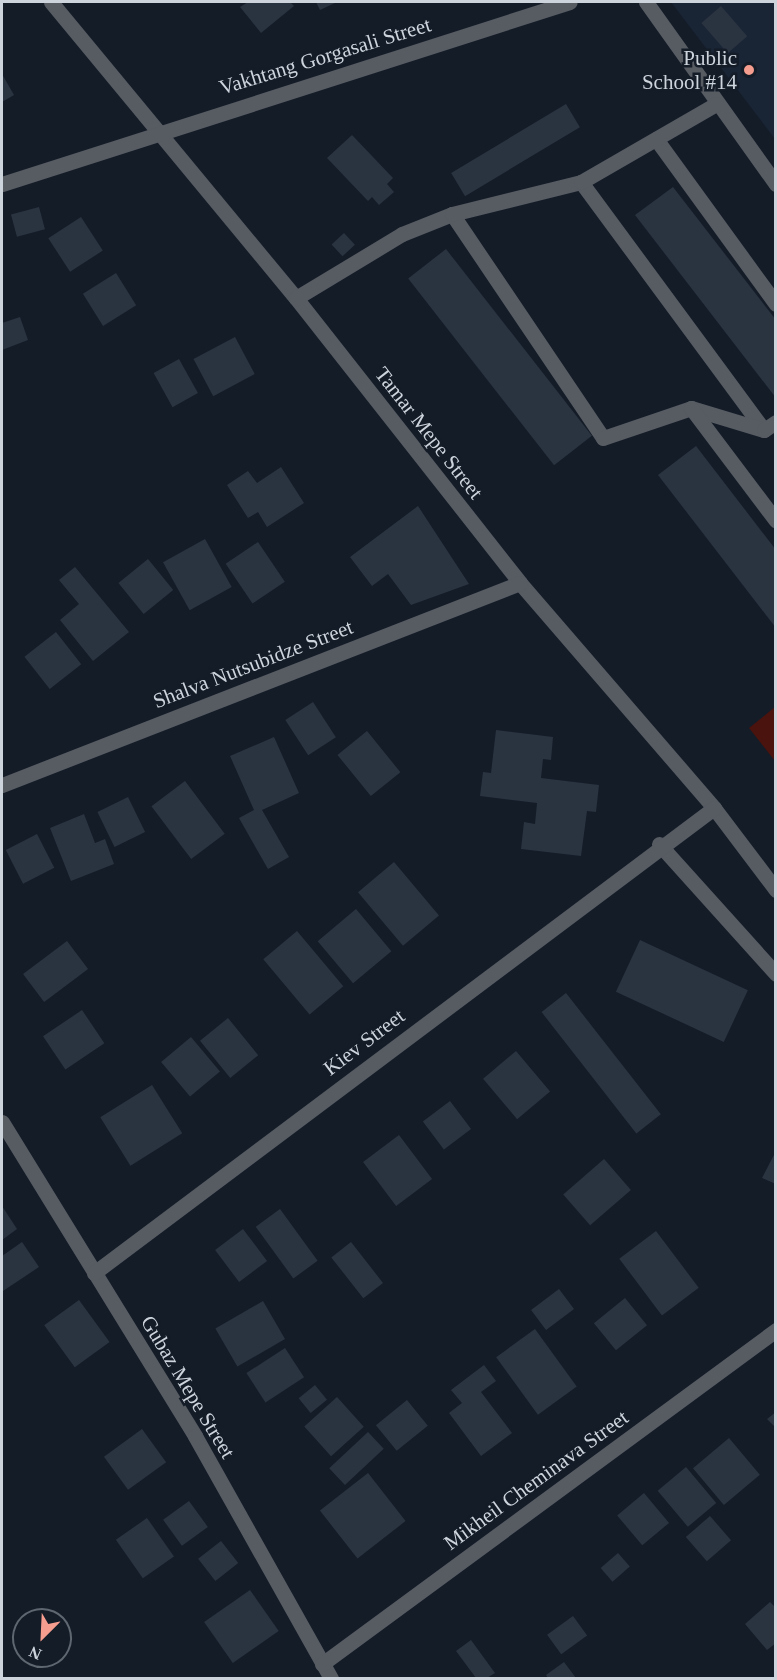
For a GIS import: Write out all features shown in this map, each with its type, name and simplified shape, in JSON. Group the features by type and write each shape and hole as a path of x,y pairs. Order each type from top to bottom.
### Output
{"street":[{"name":"Tamar Mepe Street","path":"51,2 160,129 520,583 714,808 776,890"},
{"name":"Vakhtang Gorgasali Street","path":"2,184 160,129 570,2"},
{"path":"646,2 716,104 776,184"},
{"path":"296,298 402,234 452,214 582,182 716,104"},
{"path":"656,139 776,303"},
{"path":"582,182 770,426"},
{"path":"452,214 603,438 691,408 770,426"},
{"path":"691,408 776,521"},
{"name":"Shalva Nutsubidze Street","path":"2,785 520,583"},
{"name":"Kiev Street","path":"94,1273 659,844 714,808"},
{"path":"659,844 776,974"},
{"name":"Gubaz Mepe Street","path":"2,1122 195,1436 331,1678"},
{"name":"Mikheil Cheminava Street","path":"322,1665 776,1330"}],"shaded area":[{"name":"Public School #14","path":"671,2 775,2 775,139"},
{"path":"775,707 775,761 749,728"}],"building":[{"path":"248,2 290,2 294,6 261,33 240,7"},
{"path":"316,2 337,2 320,10"},
{"path":"721,6 747,36 728,53 701,23"},
{"path":"2,74 14,95 2,102"},
{"path":"566,104 580,127 465,196 451,173"},
{"path":"352,135 393,178 387,184 394,192 379,205 372,197 368,201 327,158"},
{"path":"673,187 776,320 776,398 635,215"},
{"path":"39,207 45,229 17,237 11,215"},
{"path":"81,217 103,251 70,272 48,238"},
{"path":"344,233 355,245 342,256 332,245"},
{"path":"446,249 592,436 554,465 408,279"},
{"path":"116,273 136,305 103,326 83,294"},
{"path":"20,317 28,340 2,350 2,323"},
{"path":"235,337 255,374 213,396 194,359"},
{"path":"179,359 198,393 173,407 154,373"},
{"path":"696,446 776,550 776,628 658,475"},
{"path":"281,467 304,503 267,527 258,512 248,518 227,485 248,471 257,483"},
{"path":"418,506 469,584 411,605 388,574 372,586 350,557"},
{"path":"205,539 232,587 190,610 163,562"},
{"path":"258,542 285,582 253,604 226,564"},
{"path":"148,559 173,590 144,614 118,583"},
{"path":"75,567 129,632 93,661 60,620 79,604 59,580"},
{"path":"56,632 81,664 50,689 24,657"},
{"path":"313,702 336,737 308,755 285,720"},
{"path":"496,730 553,737 551,760 543,759 541,778 599,785 596,812 587,811 581,856 521,849 524,822 535,824 537,803 480,796 483,772 491,773"},
{"path":"367,731 400,772 371,796 337,755"},
{"path":"274,737 299,793 262,810 289,857 268,869 239,818 254,810 230,756"},
{"path":"185,781 225,834 191,859 151,806"},
{"path":"128,797 145,832 115,847 97,812"},
{"path":"84,814 95,843 105,839 114,864 71,881 50,828"},
{"path":"37,834 54,868 23,884 6,850"},
{"path":"394,862 439,916 403,946 358,892"},
{"path":"356,909 391,951 353,983 318,941"},
{"path":"297,931 343,986 310,1014 263,959"},
{"path":"640,940 748,990 724,1042 616,992"},
{"path":"67,941 88,969 44,1002 23,974"},
{"path":"566,993 661,1114 636,1133 542,1012"},
{"path":"82,1010 104,1043 65,1069 43,1036"},
{"path":"228,1018 258,1055 230,1078 200,1041"},
{"path":"191,1037 220,1071 190,1097 161,1062"},
{"path":"516,1051 550,1092 517,1119 483,1079"},
{"path":"152,1085 182,1133 130,1166 100,1117"},
{"path":"450,1101 471,1129 444,1149 423,1121"},
{"path":"399,1135 432,1179 396,1206 363,1162"},
{"path":"776,1151 776,1184 762,1178"},
{"path":"604,1159 631,1190 590,1225 563,1194"},
{"path":"2,1206 17,1229 2,1240"},
{"path":"280,1209 318,1261 293,1278 256,1227"},
{"path":"243,1229 267,1261 239,1282 215,1250"},
{"path":"656,1231 699,1288 662,1315 619,1259"},
{"path":"22,1242 39,1267 3,1291 2,1256"},
{"path":"351,1242 383,1283 363,1298 331,1257"},
{"path":"559,1289 574,1309 546,1330 531,1310"},
{"path":"625,1298 647,1325 616,1350 594,1323"},
{"path":"79,1300 110,1342 75,1367 44,1325"},
{"path":"263,1301 285,1339 237,1367 215,1328"},
{"path":"535,1329 577,1386 538,1415 496,1357"},
{"path":"285,1348 304,1377 265,1402 246,1373"},
{"path":"484,1365 496,1381 481,1392 512,1433 481,1456 449,1413 462,1403 451,1390"},
{"path":"315,1385 327,1400 311,1413 299,1398"},
{"path":"337,1397 364,1427 331,1456 304,1426"},
{"path":"407,1400 428,1426 397,1451 376,1425"},
{"path":"776,1412 776,1428 767,1419"},
{"path":"142,1429 166,1462 128,1490 104,1457"},
{"path":"368,1432 384,1449 345,1485 329,1468"},
{"path":"729,1438 760,1475 724,1505 693,1468"},
{"path":"686,1467 716,1503 688,1527 658,1491"},
{"path":"368,1473 406,1521 357,1559 320,1511"},
{"path":"644,1493 669,1523 642,1545 617,1515"},
{"path":"189,1501 208,1527 182,1546 163,1520"},
{"path":"710,1516 731,1540 707,1561 686,1537"},
{"path":"147,1518 174,1557 143,1578 116,1540"},
{"path":"221,1541 238,1563 215,1581 198,1559"},
{"path":"618,1553 630,1567 612,1582 601,1568"},
{"path":"250,1590 279,1631 233,1663 204,1622"},
{"path":"770,1602 776,1608 776,1643 767,1650 745,1624"},
{"path":"573,1616 587,1635 561,1654 547,1635"},
{"path":"471,1640 495,1673 487,1678 476,1678 456,1651"},
{"path":"564,1662 576,1678 548,1678 546,1675"}],"place":[{"name":"Public School #14","path":"749,70"}]}
